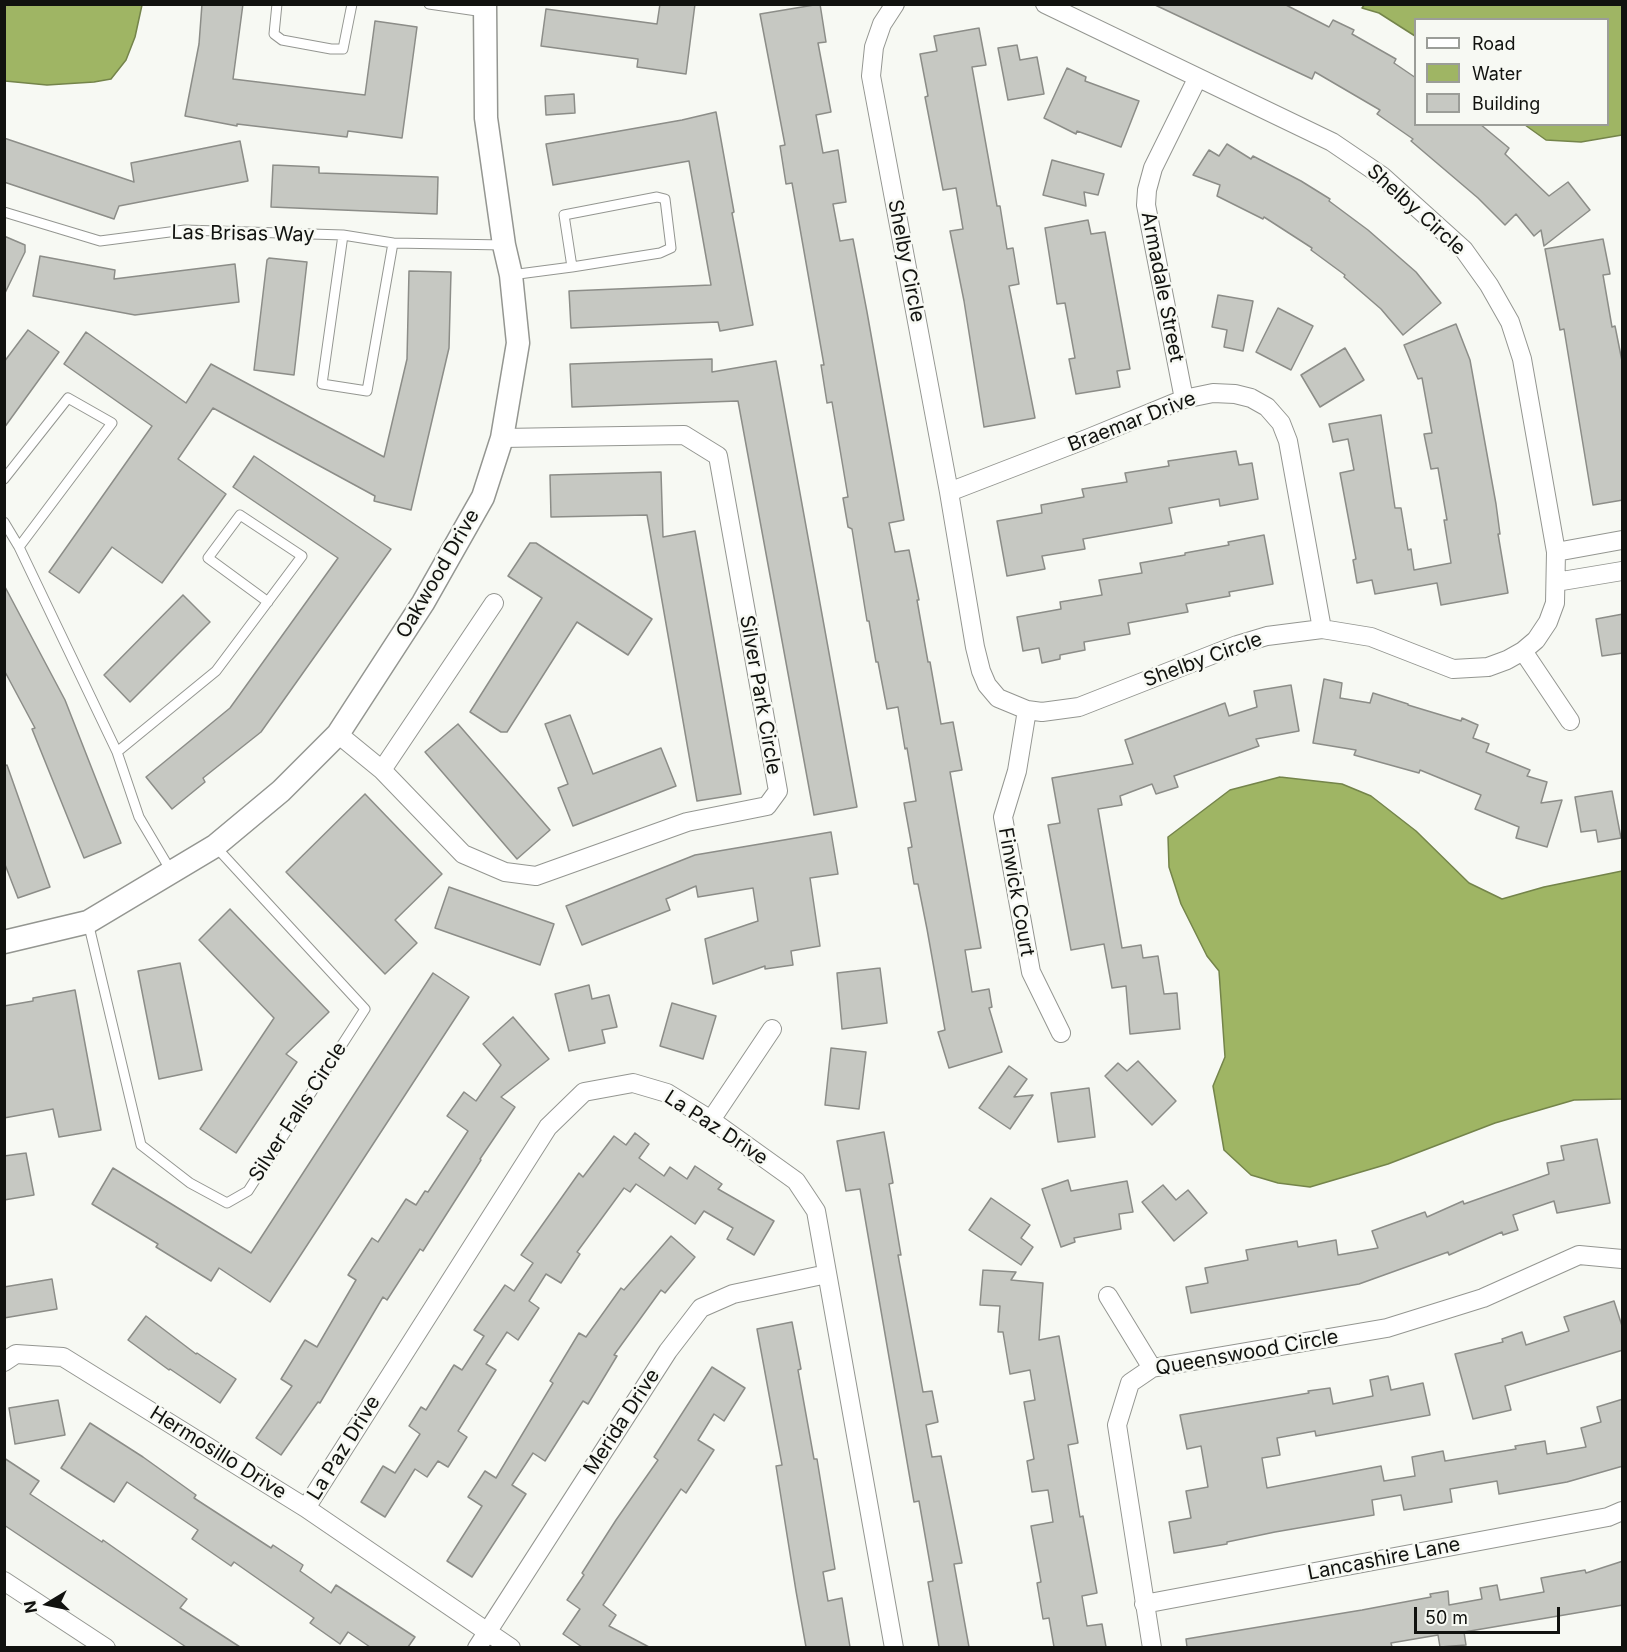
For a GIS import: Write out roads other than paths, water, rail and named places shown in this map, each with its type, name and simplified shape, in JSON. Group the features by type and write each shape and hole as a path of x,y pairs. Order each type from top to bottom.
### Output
{"street":[{"name":"Shelby Circle","path":"895,4 882,24 874,47 872,76 950,492 975,646 987,685 998,698 1027,710 1042,712 1079,707 1237,645 1267,636 1322,629 1371,637 1453,669 1488,667 1523,651 1536,640 1548,622 1555,603 1556,552 1522,359 1510,322 1489,285 1464,250 1382,176 1332,142 1045,4"},
{"name":"Oakwood Drive","path":"4,942 88,922 215,846 281,791 338,734 423,603 483,497 502,438 518,344 512,275 504,245 486,118 484,8"},
{"name":"Armadale Street","path":"1184,399 1146,205 1153,168 1197,78"},
{"name":"Braemar Drive","path":"950,492 1184,399 1213,393 1235,394 1251,398 1268,407 1281,423 1288,441 1322,629"},
{"name":"Silver Park Circle","path":"338,734 382,770 463,854 505,872 536,876 687,822 767,806 778,791 718,456 684,435 502,438"},
{"path":"1556,552 1623,540"},
{"path":"1556,582 1623,571"},
{"path":"382,770 494,603"},
{"path":"1523,651 1570,721"},
{"name":"Finwick Court","path":"1027,710 1017,771 1002,818 1031,972 1061,1033"},
{"path":"711,1120 772,1029"},
{"name":"La Paz Drive","path":"306,1508 548,1127 584,1092 633,1083 667,1094 711,1120 796,1180 816,1211 894,1647"},
{"name":"Queenswood Circle","path":"1152,1647 1117,1425 1130,1383 1152,1368 1387,1328 1483,1298 1579,1255 1623,1258"},
{"name":"Merida Drive","path":"477,1647 668,1351 701,1308 733,1294 826,1274"},
{"path":"1108,1296 1152,1368"},
{"name":"Hermosillo Drive","path":"4,1362 16,1354 63,1357 306,1508 512,1647"},
{"name":"Lancashire Lane","path":"1144,1604 1608,1517 1623,1511"},
{"path":"4,1581 106,1647"}],"lane":[{"path":"278,4 274,34 282,40 330,49 343,49 352,4"},
{"path":"429,4 484,8"},
{"path":"512,275 572,267 660,253 671,248 665,199 657,197 564,215 572,267"},
{"name":"Las Brisas Way","path":"4,212 100,241 186,230 343,235 393,243 504,245"},
{"name":"Las Brisas Way","path":"343,235 322,384 367,391 393,243"},
{"path":"4,480 68,398 112,423 19,547"},
{"path":"117,752 216,671 268,602 302,556 240,515 208,558 268,602"},
{"path":"4,522 19,547 117,752 139,817 173,873"},
{"name":"Silver Falls Circle","path":"88,922 141,1145 190,1183 227,1203 248,1191 365,1009 215,846"}],"water":[{"path":"1365,4 1622,5 1622,135 1581,142 1546,140 1526,126 1609,126 1609,18 1414,18 1414,35 1379,13 1362,8"},
{"path":"4,5 142,5 135,37 126,60 111,79 47,85 5,81"},
{"path":"1280,777 1342,784 1371,796 1416,831 1469,883 1502,899 1544,887 1622,871 1622,1099 1574,1100 1495,1123 1388,1164 1310,1187 1278,1183 1251,1175 1224,1150 1213,1086 1225,1057 1219,971 1207,956 1181,904 1169,867 1168,837 1230,790"}]}
